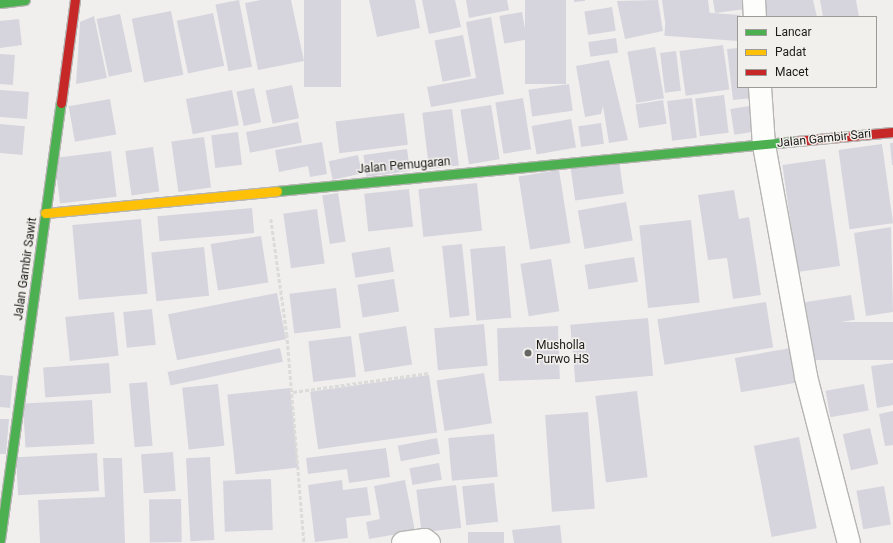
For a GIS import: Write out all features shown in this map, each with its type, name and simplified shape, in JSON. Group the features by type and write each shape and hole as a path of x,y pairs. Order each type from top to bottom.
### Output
{"street":[{"path":"0,4 25,0"},
{"name":"Jalan Gambir Sawit","path":"0,540 75,0"},
{"path":"754,0 755,16"},
{"name":"Jalan Gambir Sari","path":"760,88 764,145 893,132"},
{"path":"764,145 806,377 849,543"},
{"name":"Jalan Pemugaran","path":"46,213 764,145"},
{"path":"402,543 425,540 428,543"}],"path":[{"path":"267,191 293,392 304,543"},
{"path":"293,392 429,372"}],"building":[{"path":"239,0 252,67 228,71 215,5"},
{"path":"261,0 291,0 304,61 258,70 245,3"},
{"path":"304,0 341,0 341,87 304,87"},
{"path":"369,0 415,0 420,28 377,37"},
{"path":"422,0 455,0 461,27 429,34"},
{"path":"466,0 507,0 509,10 469,18"},
{"path":"525,0 566,0 566,84 525,84"},
{"path":"574,0 585,0 585,1 574,2"},
{"path":"658,0 663,31 625,39 617,1"},
{"path":"662,0 708,0 710,16 665,22"},
{"path":"713,0 744,0 745,9 715,13"},
{"path":"760,0 813,0 817,16 764,16"},
{"path":"820,0 856,0 859,16 823,16"},
{"path":"612,7 616,31 588,35 584,11"},
{"path":"666,10 740,15 737,16 737,41 664,36"},
{"path":"171,11 183,75 144,82 132,19"},
{"path":"522,12 527,40 504,44 499,16"},
{"path":"213,13 224,66 188,74 177,21"},
{"path":"120,14 132,72 109,77 97,19"},
{"path":"94,16 107,78 76,84 80,22"},
{"path":"491,17 504,94 431,107 427,87 476,78 466,22"},
{"path":"19,19 22,45 0,48 0,21"},
{"path":"463,35 471,76 443,82 435,41"},
{"path":"616,38 618,53 590,57 588,42"},
{"path":"723,45 729,90 686,96 679,51"},
{"path":"655,47 664,98 636,103 627,52"},
{"path":"737,48 737,88 751,88 753,98 733,100 727,49"},
{"path":"676,51 681,91 665,93 660,53"},
{"path":"0,54 15,55 13,85 0,84"},
{"path":"609,60 628,140 609,143 603,106 601,114 585,117 576,66"},
{"path":"569,84 573,111 532,116 528,90"},
{"path":"292,85 299,118 273,124 266,91"},
{"path":"254,88 261,122 244,126 236,92"},
{"path":"0,90 29,92 27,119 0,117"},
{"path":"232,90 239,125 193,134 186,99"},
{"path":"724,95 729,133 700,136 695,99"},
{"path":"523,98 531,149 503,154 495,102"},
{"path":"692,98 697,138 672,141 667,101"},
{"path":"110,99 116,134 75,142 69,106"},
{"path":"663,100 667,124 639,128 635,104"},
{"path":"491,105 500,159 469,164 460,110"},
{"path":"756,105 760,131 734,135 730,109"},
{"path":"452,109 459,166 429,169 422,113"},
{"path":"404,113 408,145 339,153 336,121"},
{"path":"571,119 576,148 537,155 532,126"},
{"path":"298,122 302,143 250,153 246,132"},
{"path":"601,123 604,144 581,147 578,126"},
{"path":"0,124 25,126 22,155 0,153"},
{"path":"238,132 242,165 215,168 211,135"},
{"path":"204,137 211,188 178,192 171,142"},
{"path":"322,142 327,174 310,177 308,166 279,172 275,150"},
{"path":"890,143 893,143 893,165 892,165"},
{"path":"882,144 893,223 850,229 838,150"},
{"path":"153,147 159,192 132,195 125,151"},
{"path":"407,149 410,171 366,177 363,155"},
{"path":"111,151 117,197 60,204 54,158"},
{"path":"358,155 362,174 333,180 329,161"},
{"path":"825,159 840,266 797,272 782,165"},
{"path":"619,160 624,194 575,200 570,167"},
{"path":"559,170 571,243 530,250 519,176"},
{"path":"477,183 482,231 423,237 418,189"},
{"path":"409,189 413,227 368,231 364,194"},
{"path":"734,190 739,219 749,217 761,295 733,299 727,258 708,260 698,195"},
{"path":"338,193 346,241 330,244 322,196"},
{"path":"626,202 633,240 585,249 578,211"},
{"path":"252,208 254,233 160,241 157,216"},
{"path":"317,209 325,263 291,268 283,214"},
{"path":"141,219 148,294 79,300 72,225"},
{"path":"691,220 700,303 648,308 639,225"},
{"path":"891,227 893,312 866,316 854,233"},
{"path":"261,236 268,282 218,290 211,244"},
{"path":"462,244 470,316 450,318 442,246"},
{"path":"505,246 511,318 476,321 470,249"},
{"path":"204,247 209,296 156,301 151,253"},
{"path":"390,247 394,272 355,278 351,253"},
{"path":"634,257 638,282 589,290 585,265"},
{"path":"551,259 559,311 529,316 520,264"},
{"path":"394,279 399,312 363,317 357,285"},
{"path":"336,288 341,328 294,333 289,294"},
{"path":"277,293 286,339 177,360 168,314"},
{"path":"851,295 855,320 806,328 802,303"},
{"path":"766,302 773,347 665,365 657,319"},
{"path":"152,309 156,345 127,348 123,312"},
{"path":"114,312 119,356 70,361 65,317"},
{"path":"648,318 653,376 575,383 570,325"},
{"path":"806,322 893,322 893,360 806,360"},
{"path":"484,324 488,366 438,370 434,328"},
{"path":"406,326 412,365 365,372 359,334"},
{"name":"Musholla Purwo HS","path":"558,326 560,379 499,381 497,328"},
{"path":"351,336 356,377 313,382 308,341"},
{"path":"280,348 283,362 170,386 168,372"},
{"path":"791,348 797,382 741,392 735,358"},
{"path":"109,363 111,393 45,398 43,368"},
{"path":"893,363 893,405 877,408 871,366"},
{"path":"484,373 492,423 445,431 437,381"},
{"path":"0,375 13,376 10,408 0,407"},
{"path":"429,375 437,432 318,449 310,392"},
{"path":"147,382 153,446 135,447 129,384"},
{"path":"218,384 224,446 189,449 182,388"},
{"path":"864,384 869,411 830,417 826,391"},
{"path":"290,388 298,468 236,474 227,395"},
{"path":"637,391 648,477 606,482 595,396"},
{"path":"92,400 94,444 25,448 23,404"},
{"path":"893,411 893,445 885,446 879,414"},
{"path":"588,412 595,509 552,512 545,415"},
{"path":"0,419 9,419 6,454 0,454"},
{"path":"870,428 878,464 851,470 843,434"},
{"path":"494,434 498,477 452,481 448,438"},
{"path":"799,437 817,528 772,537 754,446"},
{"path":"437,438 440,454 401,461 398,446"},
{"path":"386,448 390,477 349,483 347,469 308,474 306,458"},
{"path":"173,452 176,491 144,493 141,454"},
{"path":"97,453 99,491 18,495 16,457"},
{"path":"210,457 214,540 190,541 186,458"},
{"path":"103,458 122,458 125,543 40,543 38,500 105,497"},
{"path":"439,463 442,480 412,485 409,468"},
{"path":"271,479 273,530 225,532 223,481"},
{"path":"342,480 343,490 367,487 371,515 346,518 348,538 315,542 308,485"},
{"path":"405,480 415,531 369,539 366,522 380,519 374,486"},
{"path":"494,483 498,522 466,525 462,486"},
{"path":"456,485 461,528 422,533 416,490"},
{"path":"884,486 891,524 863,529 856,491"},
{"path":"181,499 182,542 150,543 149,500"},
{"path":"560,525 562,543 514,543 512,530"},
{"path":"468,532 504,532 504,543 468,543"}],"traffic: fast":[{"path":"0,3 25,0"},
{"path":"0,540 61,103"},
{"path":"277,191 797,141"}],"traffic: slow":[{"path":"45,213 277,191"}],"traffic: jam":[{"path":"61,103 75,0"},
{"path":"797,141 893,132"}],"place":[{"name":"Musholla Purwo HS","path":"528,353"}]}
